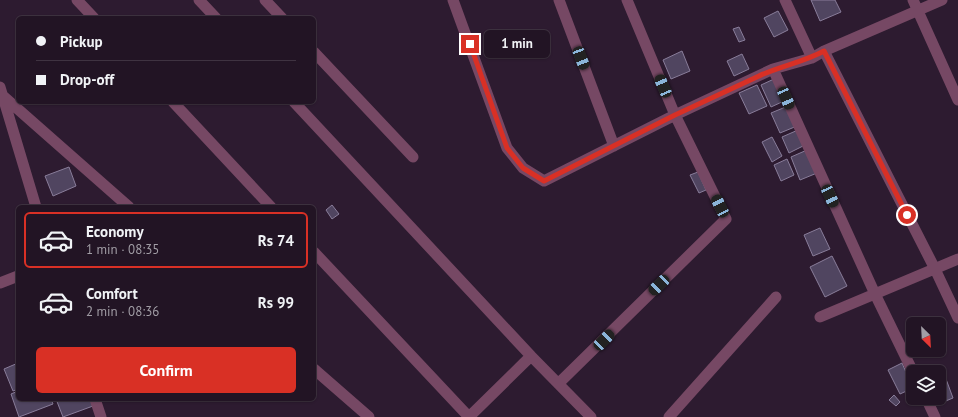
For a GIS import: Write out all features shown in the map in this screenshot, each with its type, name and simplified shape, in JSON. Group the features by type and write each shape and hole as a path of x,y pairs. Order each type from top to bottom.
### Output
{"street":[{"path":"77,0 92,16"},
{"path":"199,0 214,16"},
{"path":"265,0 280,16"},
{"path":"453,0 507,148 523,168 544,181 675,115 773,70 812,58 916,5 942,0"},
{"path":"559,0 614,146"},
{"path":"559,383 726,219 675,115 627,0"},
{"path":"785,0 812,58"},
{"path":"916,5 958,100"},
{"path":"824,51 935,269 958,318"},
{"path":"316,54 413,157"},
{"path":"773,70 875,294 910,365"},
{"path":"2,92 35,205"},
{"path":"2,92 128,205"},
{"path":"175,104 270,205"},
{"path":"296,104 531,356 591,417"},
{"path":"316,254 469,417 531,356"},
{"path":"820,317 958,259"},
{"path":"0,283 16,277"},
{"path":"669,417 776,297"},
{"path":"316,371 369,417"},
{"path":"96,401 101,417"},
{"path":"929,405 935,417"}],"building":[{"path":"811,0 835,0 841,12 820,21"},
{"path":"778,11 788,30 774,37 764,18"},
{"path":"739,27 745,40 739,42 733,29"},
{"path":"682,51 690,71 671,79 663,60"},
{"path":"742,54 749,69 734,76 727,61"},
{"path":"774,79 784,101 771,107 761,85"},
{"path":"757,85 767,106 749,114 739,93"},
{"path":"788,106 797,126 780,133 771,113"},
{"path":"798,130 805,145 789,153 782,137"},
{"path":"772,137 782,156 772,162 762,142"},
{"path":"807,150 817,173 800,180 791,157"},
{"path":"787,159 794,175 781,181 774,165"},
{"path":"69,167 76,186 53,196 45,176"},
{"path":"698,172 706,190 699,193 690,175"},
{"path":"332,205 339,214 332,219 326,210"},
{"path":"820,228 830,249 813,256 804,235"},
{"path":"832,256 847,286 825,297 810,267"},
{"path":"902,363 906,372 906,391 900,394 888,370"},
{"path":"16,364 16,390 13,391 4,369"},
{"path":"946,379 953,398 946,401"},
{"path":"16,392 16,401 52,401 53,404 19,417 11,394"},
{"path":"894,395 900,402 896,406 889,400"},
{"path":"57,401 91,401 93,406 63,417"}],"route":[{"path":"470,44 507,148 523,168 544,181 675,115 759,76 812,58 824,51 907,215"}]}
